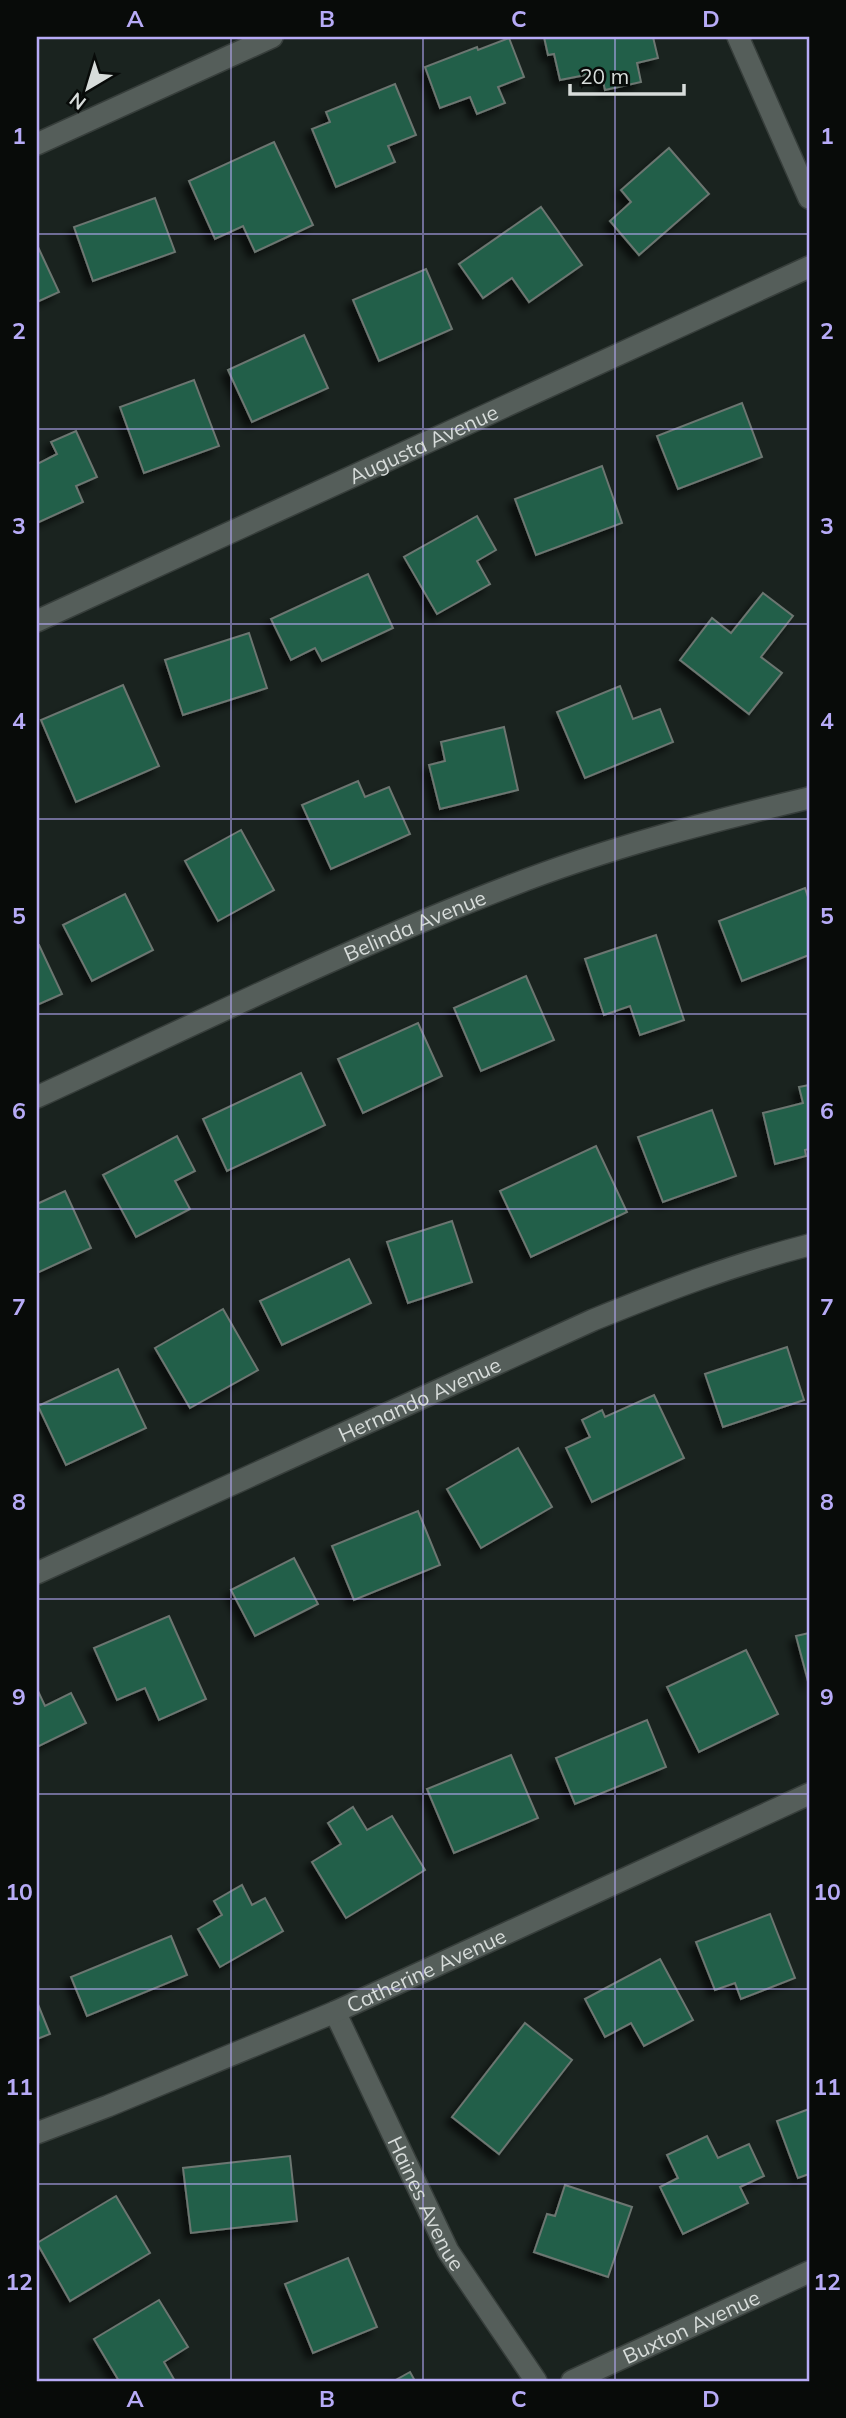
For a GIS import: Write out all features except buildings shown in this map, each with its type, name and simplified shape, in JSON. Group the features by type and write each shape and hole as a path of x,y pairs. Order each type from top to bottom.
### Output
{"street":[{"path":"37,144 272,37"},
{"path":"738,37 809,198"},
{"name":"Augusta Avenue","path":"37,621 809,267"},
{"name":"Belinda Avenue","path":"37,1097 378,941 510,886 611,850 809,798"},
{"name":"Hernando Avenue","path":"37,1573 593,1320 683,1284 809,1245"},
{"name":"Catherine Avenue","path":"37,2133 335,2012 809,1794"},
{"name":"Haines Avenue","path":"335,2012 448,2251 536,2381"},
{"name":"Buxton Avenue","path":"572,2381 809,2273"}]}
